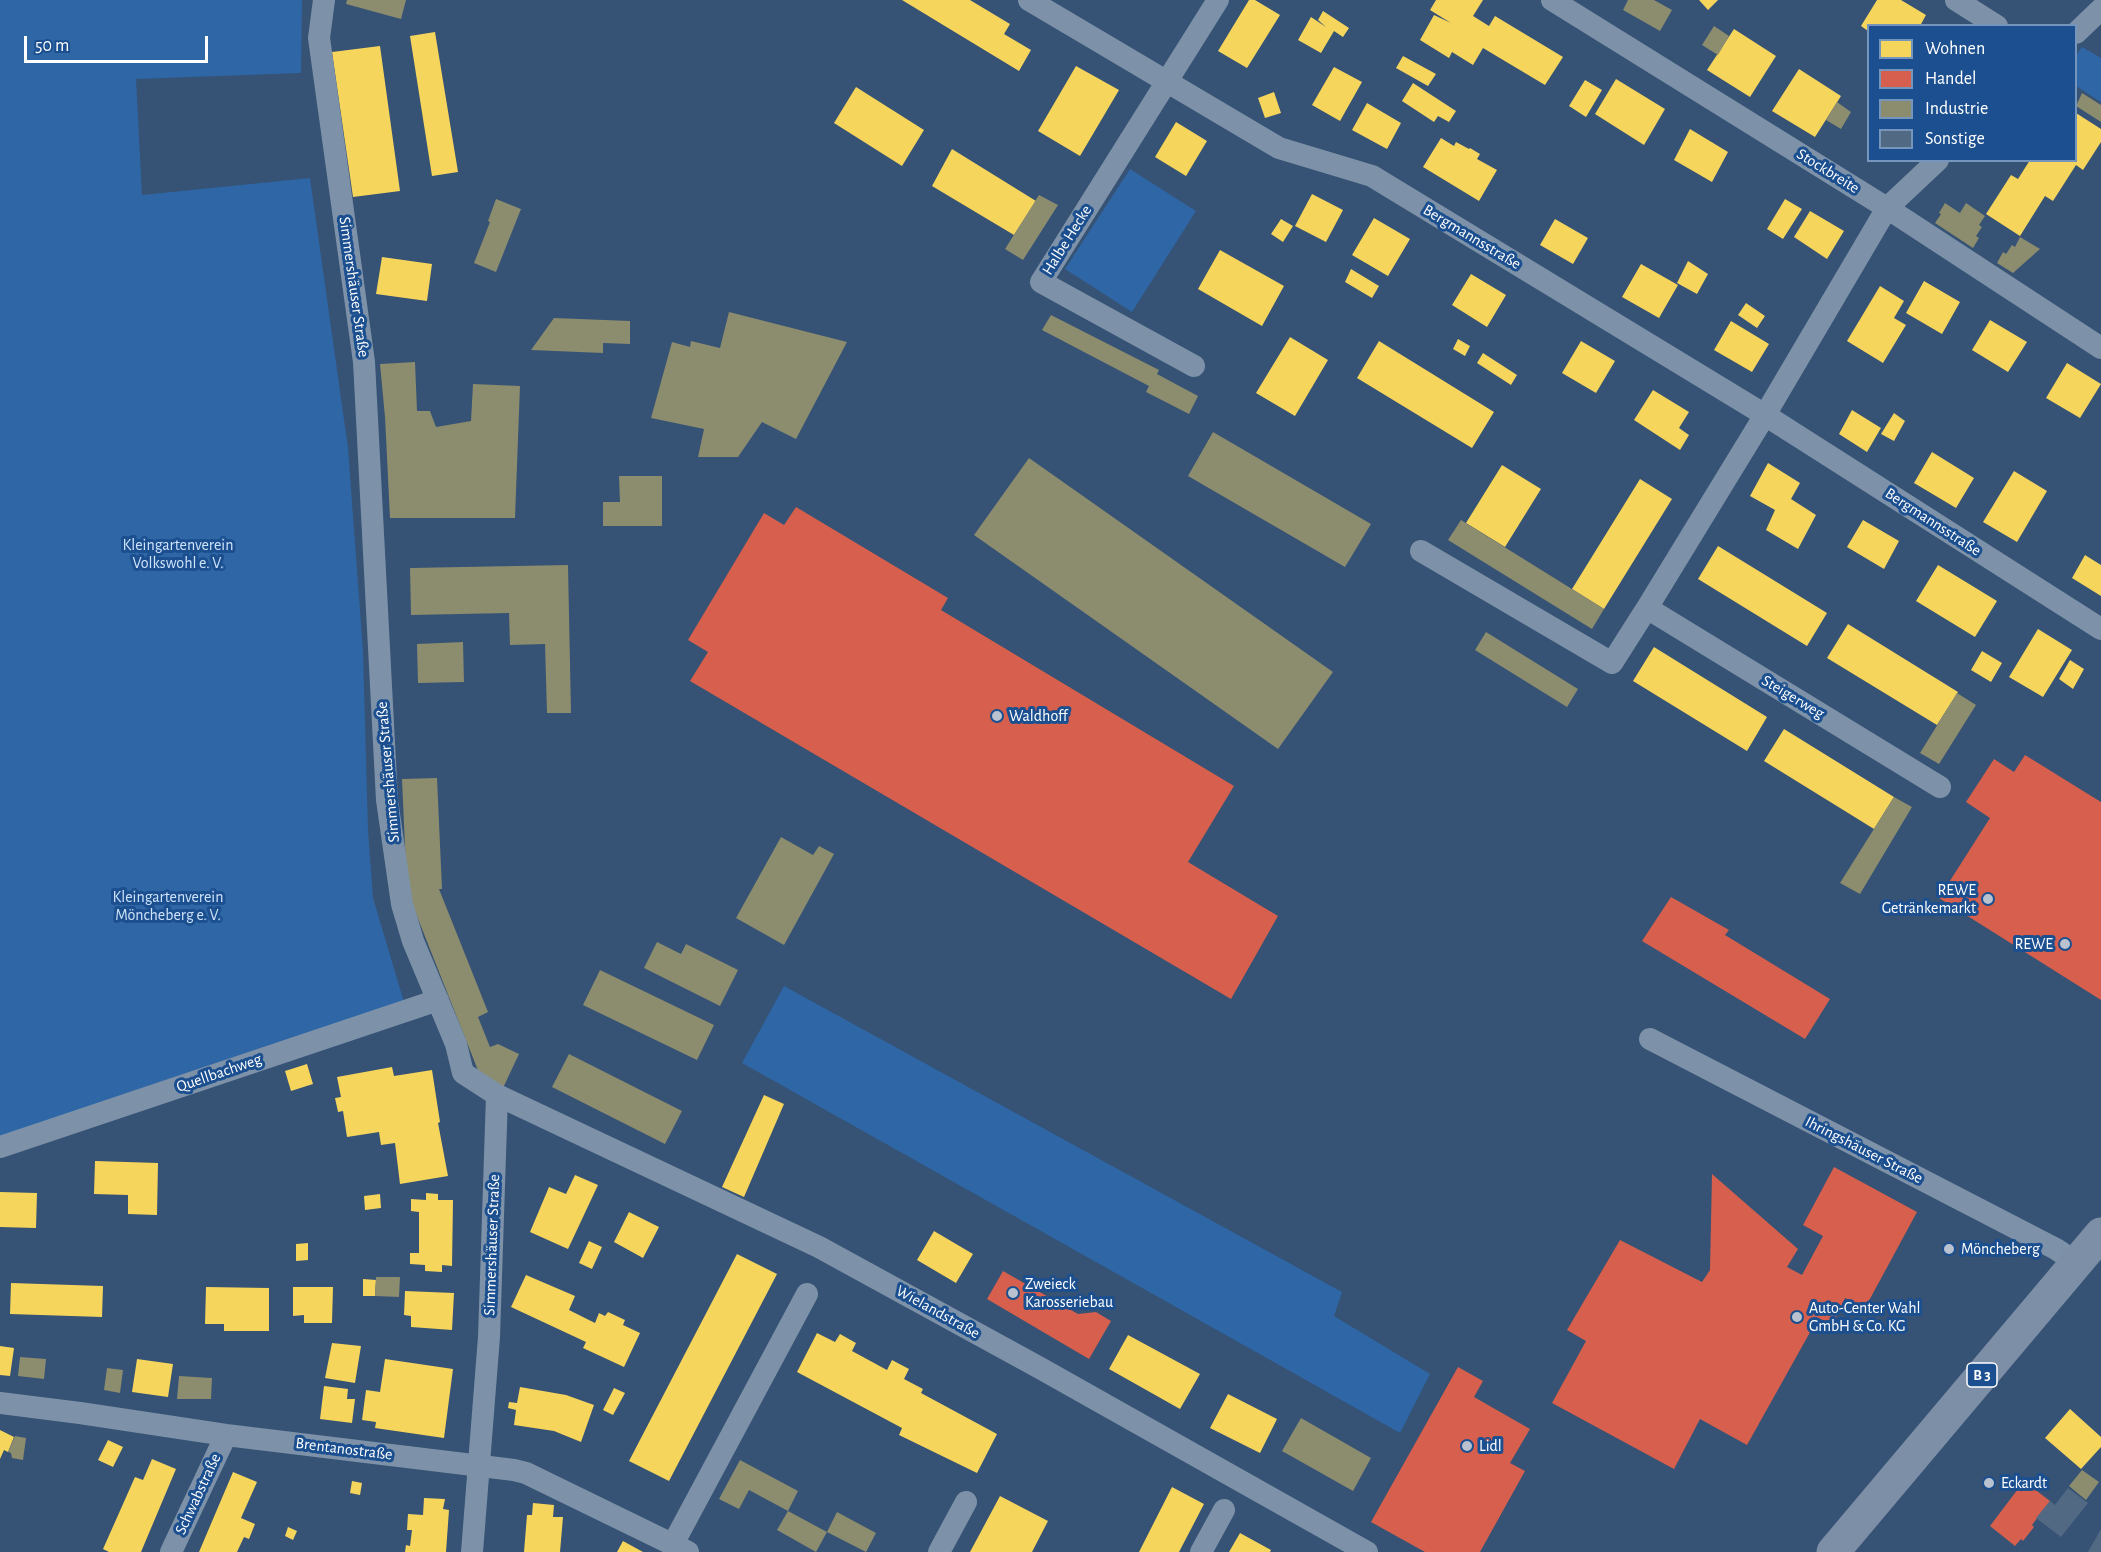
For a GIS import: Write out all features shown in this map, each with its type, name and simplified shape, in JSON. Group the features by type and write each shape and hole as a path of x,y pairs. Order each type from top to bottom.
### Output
{"main road":[{"name":"B 3","path":"1833,1552 2101,1234"}],"street":[{"name":"Simmershäuser Straße","path":"324,0 320,38 364,362 387,800 402,904 413,940 456,1044 463,1073 497,1095 489,1337 472,1552"},
{"path":"1029,0 1168,81"},
{"name":"Halbe Hecke","path":"1194,366 1041,282 1218,0"},
{"name":"Stockbreite","path":"1552,0 1887,208 2101,348"},
{"path":"1956,0 1994,24"},
{"path":"2077,32 2101,9"},
{"name":"Bergmannsstraße","path":"1168,81 1279,148 1372,176 1765,415 2101,629"},
{"path":"1421,551 1612,663 1765,415 1887,208 1936,162"},
{"name":"Steigerweg","path":"1647,608 1940,787"},
{"name":"Quellbachweg","path":"0,1147 438,1000"},
{"name":"Ihringshäuser Straße","path":"1650,1039 2056,1249 2077,1263"},
{"name":"Wielandstraße","path":"497,1095 828,1252 1367,1552"},
{"name":"Brentanostraße","path":"0,1403 225,1435 526,1473 680,1548 807,1294"},
{"name":"Schwabstraße","path":"171,1552 225,1435"},
{"path":"939,1552 966,1502"},
{"path":"1201,1552 1224,1509"}],"green space":[{"path":"0,0 302,0 301,73 136,79 142,195 310,178 348,448 363,651 368,830 373,898 404,1002 0,1137"},
{"path":"2082,47 2101,58 2101,102 2077,87 2077,54"},
{"path":"1130,169 1196,211 1132,312 1065,269"},
{"path":"784,986 1342,1292 1334,1316 1430,1374 1400,1433 742,1063"}],"building: Wohnen":[{"path":"902,0 970,0 1010,24 1004,34 1031,50 1019,71"},
{"path":"1249,0 1255,0 1280,15 1247,68 1218,51"},
{"path":"1436,0 1483,0 1473,16 1489,26 1495,16 1563,57 1545,85 1483,48 1473,65 1452,52 1449,58 1420,40 1434,15 1451,23 1430,10"},
{"path":"1699,0 1718,0 1708,10"},
{"path":"1877,0 1901,0 1926,15 1921,24 1867,24 1867,30 1861,26"},
{"path":"1323,11 1349,28 1343,37 1334,31 1321,53 1298,40 1311,17 1326,27 1318,20"},
{"path":"1734,29 1776,56 1750,97 1707,70"},
{"path":"435,32 458,172 432,176 410,36"},
{"path":"380,46 400,191 353,197 332,52"},
{"path":"1403,56 1436,74 1428,86 1396,68"},
{"path":"1076,66 1119,90 1080,156 1038,131"},
{"path":"1334,67 1362,82 1340,121 1312,105"},
{"path":"1799,69 1841,96 1815,137 1772,111"},
{"path":"1616,79 1665,109 1644,145 1595,114"},
{"path":"1585,80 1602,90 1586,117 1569,106"},
{"path":"1413,83 1456,111 1449,122 1438,116 1434,122 1402,101"},
{"path":"856,87 924,130 902,166 834,123"},
{"path":"1274,92 1281,113 1265,118 1258,98"},
{"path":"1367,103 1401,123 1387,149 1352,130"},
{"path":"2077,114 2101,129 2101,142 2083,170 2076,165 2053,201 2045,196 2020,236 1986,214 2011,175 2018,179 2029,162 2077,162"},
{"path":"1176,122 1207,141 1186,176 1155,157"},
{"path":"1690,129 1728,152 1712,182 1674,160"},
{"path":"1441,138 1454,146 1456,142 1470,148 1480,154 1477,159 1497,170 1479,201 1423,167"},
{"path":"952,149 1036,201 1014,235 932,186"},
{"path":"1312,194 1343,210 1326,242 1295,226"},
{"path":"1785,199 1802,209 1783,239 1767,229"},
{"path":"1810,211 1844,231 1827,259 1794,237"},
{"path":"1374,218 1410,239 1388,276 1352,255"},
{"path":"1281,219 1293,226 1283,242 1271,234"},
{"path":"1555,219 1588,238 1573,264 1540,245"},
{"path":"1220,250 1284,286 1262,326 1198,289"},
{"path":"382,257 432,264 427,301 376,294"},
{"path":"1688,261 1708,274 1697,294 1677,283"},
{"path":"1641,264 1678,285 1659,318 1622,297"},
{"path":"1351,269 1379,286 1372,298 1345,282"},
{"path":"1471,274 1506,295 1487,327 1452,305"},
{"path":"1924,281 1960,302 1942,334 1906,313"},
{"path":"1880,286 1904,301 1894,318 1906,325 1883,363 1847,341"},
{"path":"1746,303 1765,316 1757,328 1738,315"},
{"path":"1990,320 2027,342 2008,372 1972,350"},
{"path":"1731,321 1769,344 1752,372 1714,350"},
{"path":"1290,337 1328,360 1295,416 1256,393"},
{"path":"1458,339 1470,346 1465,356 1453,349"},
{"path":"1379,341 1494,412 1472,448 1357,378"},
{"path":"1581,341 1615,361 1596,393 1562,373"},
{"path":"1483,353 1517,375 1511,385 1477,363"},
{"path":"2067,363 2101,384 2080,418 2046,398"},
{"path":"1653,390 1689,412 1679,428 1689,435 1680,450 1634,420"},
{"path":"1852,410 1881,428 1867,452 1839,434"},
{"path":"1894,413 1905,421 1894,441 1881,434"},
{"path":"1932,452 1974,478 1956,508 1914,483"},
{"path":"1768,463 1800,483 1791,499 1816,515 1798,549 1766,530 1775,510 1750,496"},
{"path":"1502,465 1541,489 1505,547 1466,523"},
{"path":"2014,471 2047,491 2017,542 1983,522"},
{"path":"1640,479 1672,499 1604,609 1572,589"},
{"path":"1863,520 1899,541 1884,569 1847,547"},
{"path":"1718,546 1827,613 1807,646 1698,579"},
{"path":"2085,555 2101,565 2101,596 2072,578"},
{"path":"1938,565 1997,601 1975,637 1916,601"},
{"path":"1848,624 1958,692 1937,725 1827,658"},
{"path":"2038,629 2072,650 2043,697 2009,677"},
{"path":"1654,647 1767,717 1747,751 1633,681"},
{"path":"1982,651 2002,663 1991,682 1971,670"},
{"path":"2070,660 2084,669 2073,689 2059,679"},
{"path":"1784,729 1894,797 1874,829 1764,761"},
{"path":"307,1064 313,1084 291,1091 285,1071"},
{"path":"392,1067 394,1076 432,1070 440,1122 438,1123 448,1176 400,1184 395,1143 381,1145 379,1132 347,1137 343,1111 338,1112 335,1098 341,1097 337,1077"},
{"path":"764,1095 784,1104 744,1197 722,1187"},
{"path":"95,1161 158,1163 157,1215 128,1214 128,1195 94,1194"},
{"path":"575,1175 598,1185 568,1249 530,1232 549,1187 566,1194"},
{"path":"0,1192 37,1193 36,1228 0,1227"},
{"path":"426,1193 438,1194 438,1200 453,1200 452,1266 442,1265 442,1272 425,1271 425,1265 410,1264 410,1253 419,1253 419,1212 411,1211 411,1199 426,1200"},
{"path":"380,1194 381,1208 365,1210 364,1196"},
{"path":"629,1212 659,1227 643,1258 614,1242"},
{"path":"934,1231 973,1254 956,1283 917,1260"},
{"path":"589,1241 602,1247 592,1269 579,1263"},
{"path":"308,1243 308,1260 296,1261 296,1244"},
{"path":"737,1254 777,1274 669,1481 629,1461"},
{"path":"526,1275 575,1296 569,1310 595,1323 599,1313 605,1316 608,1312 625,1320 623,1325 640,1333 624,1367 583,1348 586,1342 511,1307"},
{"path":"363,1279 376,1280 375,1296 363,1296"},
{"path":"11,1283 103,1286 102,1317 10,1314"},
{"path":"206,1287 269,1288 269,1331 224,1331 224,1324 205,1324"},
{"path":"293,1287 333,1287 332,1323 304,1323 304,1315 293,1316"},
{"path":"405,1291 454,1293 452,1330 411,1327 411,1316 404,1315"},
{"path":"817,1333 835,1342 840,1334 856,1343 852,1351 887,1370 892,1360 909,1369 904,1379 923,1389 921,1393 997,1434 977,1473 899,1435 902,1428 797,1372"},
{"path":"1128,1335 1200,1374 1180,1409 1109,1369"},
{"path":"332,1343 361,1346 355,1383 325,1378"},
{"path":"0,1346 14,1348 10,1376 0,1375"},
{"path":"137,1359 173,1364 168,1397 132,1392"},
{"path":"385,1359 453,1369 444,1438 375,1428 376,1422 362,1420 366,1390 380,1392"},
{"path":"324,1386 348,1389 347,1399 355,1399 352,1423 320,1419"},
{"path":"520,1387 566,1395 594,1405 581,1442 554,1431 514,1425 516,1410 508,1408 509,1402 517,1403"},
{"path":"614,1388 625,1393 613,1415 603,1410"},
{"path":"1228,1394 1277,1419 1260,1453 1210,1428"},
{"path":"2070,1409 2101,1437 2101,1447 2081,1469 2045,1438"},
{"path":"0,1430 14,1437 8,1452 4,1450 0,1459"},
{"path":"108,1440 123,1447 113,1467 98,1460"},
{"path":"152,1459 176,1469 141,1552 109,1552 103,1549 135,1477 143,1480"},
{"path":"233,1472 257,1482 241,1518 255,1524 249,1539 244,1537 237,1552 199,1552"},
{"path":"352,1481 362,1483 360,1495 350,1493"},
{"path":"1172,1487 1204,1504 1179,1552 1139,1552"},
{"path":"1000,1496 1048,1521 1032,1552 970,1552"},
{"path":"424,1498 445,1499 443,1509 449,1510 446,1552 405,1552 406,1545 410,1546 412,1530 407,1530 408,1514 423,1515"},
{"path":"533,1503 554,1505 553,1517 563,1517 560,1552 524,1552 527,1515 532,1515"},
{"path":"288,1527 297,1531 293,1540 285,1536"},
{"path":"1240,1533 1271,1550 1270,1552 1229,1552"},
{"path":"623,1541 643,1552 617,1552"}],"building: Handel":[{"path":"796,507 948,598 941,610 1234,786 1188,862 1278,916 1231,999 690,681 708,652 688,640 764,513 784,525"},
{"path":"2025,755 2101,802 2101,1000 1939,898 1990,818 1966,802 1994,759 2014,772"},
{"path":"1671,897 1729,930 1725,935 1830,999 1805,1039 1642,941"},
{"path":"1834,1167 1917,1212 1865,1308 1845,1298 1833,1324 1818,1318 1747,1445 1700,1419 1674,1469 1552,1403 1586,1341 1567,1330 1620,1240 1702,1282 1710,1270 1712,1174 1798,1249 1787,1267 1802,1275 1823,1236 1803,1225"},
{"path":"1003,1271 1078,1314 1096,1312 1111,1321 1089,1359 987,1299"},
{"name":"Lidl","path":"1458,1367 1483,1381 1474,1397 1530,1429 1510,1463 1525,1471 1480,1552 1425,1552 1371,1522"},
{"path":"2024,1481 2050,1501 2032,1525 2034,1527 2023,1541 2021,1539 2015,1546 1990,1526"}],"building: Industrie":[{"path":"347,0 406,0 401,19 346,4"},
{"path":"1628,0 1654,0 1672,10 1660,31 1623,10"},
{"path":"1714,26 1729,36 1718,55 1702,45"},
{"path":"2082,93 2101,105 2101,122 2077,107"},
{"path":"1837,102 1851,112 1841,129 1826,120"},
{"path":"1039,195 1058,205 1023,260 1005,249"},
{"path":"496,199 521,209 496,272 474,263 490,222 488,221"},
{"path":"1945,203 1960,213 1966,203 1985,216 1979,225 1982,227 1976,236 1979,238 1973,248 1935,223"},
{"path":"2020,237 2040,249 2013,273 1997,263 2003,252 2006,254 2012,245 2015,247"},
{"path":"729,312 847,342 796,439 762,422 738,457 698,457 704,429 651,418 672,342 690,347 691,341 720,348"},
{"path":"1051,315 1159,370 1157,374 1198,396 1189,414 1146,392 1149,386 1042,330"},
{"path":"554,318 630,321 630,344 603,343 603,353 531,350"},
{"path":"415,362 417,411 430,411 436,427 471,421 473,384 520,386 515,518 390,518 380,364"},
{"path":"1213,432 1371,524 1345,567 1188,476"},
{"path":"1029,458 1333,672 1278,749 974,535"},
{"path":"619,476 662,476 662,526 603,526 603,502 620,502"},
{"path":"1461,520 1604,609 1592,629 1448,540"},
{"path":"568,565 571,713 547,713 545,644 510,645 509,613 411,615 410,568"},
{"path":"1486,632 1578,689 1567,707 1475,650"},
{"path":"463,642 464,682 418,683 417,644"},
{"path":"1957,693 1976,705 1939,764 1920,753"},
{"path":"437,778 442,889 439,889 488,1012 478,1017 490,1047 498,1044 519,1054 503,1088 481,1078 407,891 402,779"},
{"path":"1894,797 1912,807 1860,894 1840,883"},
{"path":"781,837 813,855 819,846 834,854 784,945 736,918"},
{"path":"657,942 681,954 686,944 738,970 720,1006 644,968"},
{"path":"600,970 714,1025 697,1060 583,1005"},
{"path":"569,1054 682,1111 665,1144 552,1087"},
{"path":"376,1277 400,1277 399,1297 375,1296"},
{"path":"20,1357 46,1359 44,1379 18,1376"},
{"path":"107,1368 123,1370 120,1393 104,1390"},
{"path":"179,1376 212,1378 211,1399 177,1399"},
{"path":"1301,1418 1371,1458 1353,1491 1282,1451"},
{"path":"15,1436 26,1438 23,1460 12,1458 11,1453 8,1452"},
{"path":"740,1460 798,1491 788,1511 749,1490 739,1509 719,1499"},
{"path":"2082,1470 2099,1482 2086,1500 2069,1486"},
{"path":"788,1511 827,1532 816,1552 777,1530"},
{"path":"837,1512 876,1533 866,1552 827,1532"}],"building: Sonstige":[{"path":"2068,1488 2088,1503 2061,1537 2036,1518 2050,1501 2055,1505"},
{"path":"2101,1529 2101,1552 2088,1552"}],"place":[{"name":"Waldhoff","path":"997,716"},
{"name":"REWE Getränkemarkt","path":"1988,899"},
{"name":"REWE","path":"2065,944"},
{"name":"Möncheberg","path":"1949,1249"},
{"name":"Zweieck Karosseriebau","path":"1013,1293"},
{"name":"Auto-Center Wahl GmbH & Co. KG","path":"1797,1317"},
{"name":"Lidl","path":"1467,1446"},
{"name":"Eckardt","path":"1989,1483"}],"park label":[{"name":"Kleingartenverein Volkswohl e. V.","path":"178,554"},
{"name":"Kleingartenverein Möncheberg e. V.","path":"168,906"}]}
